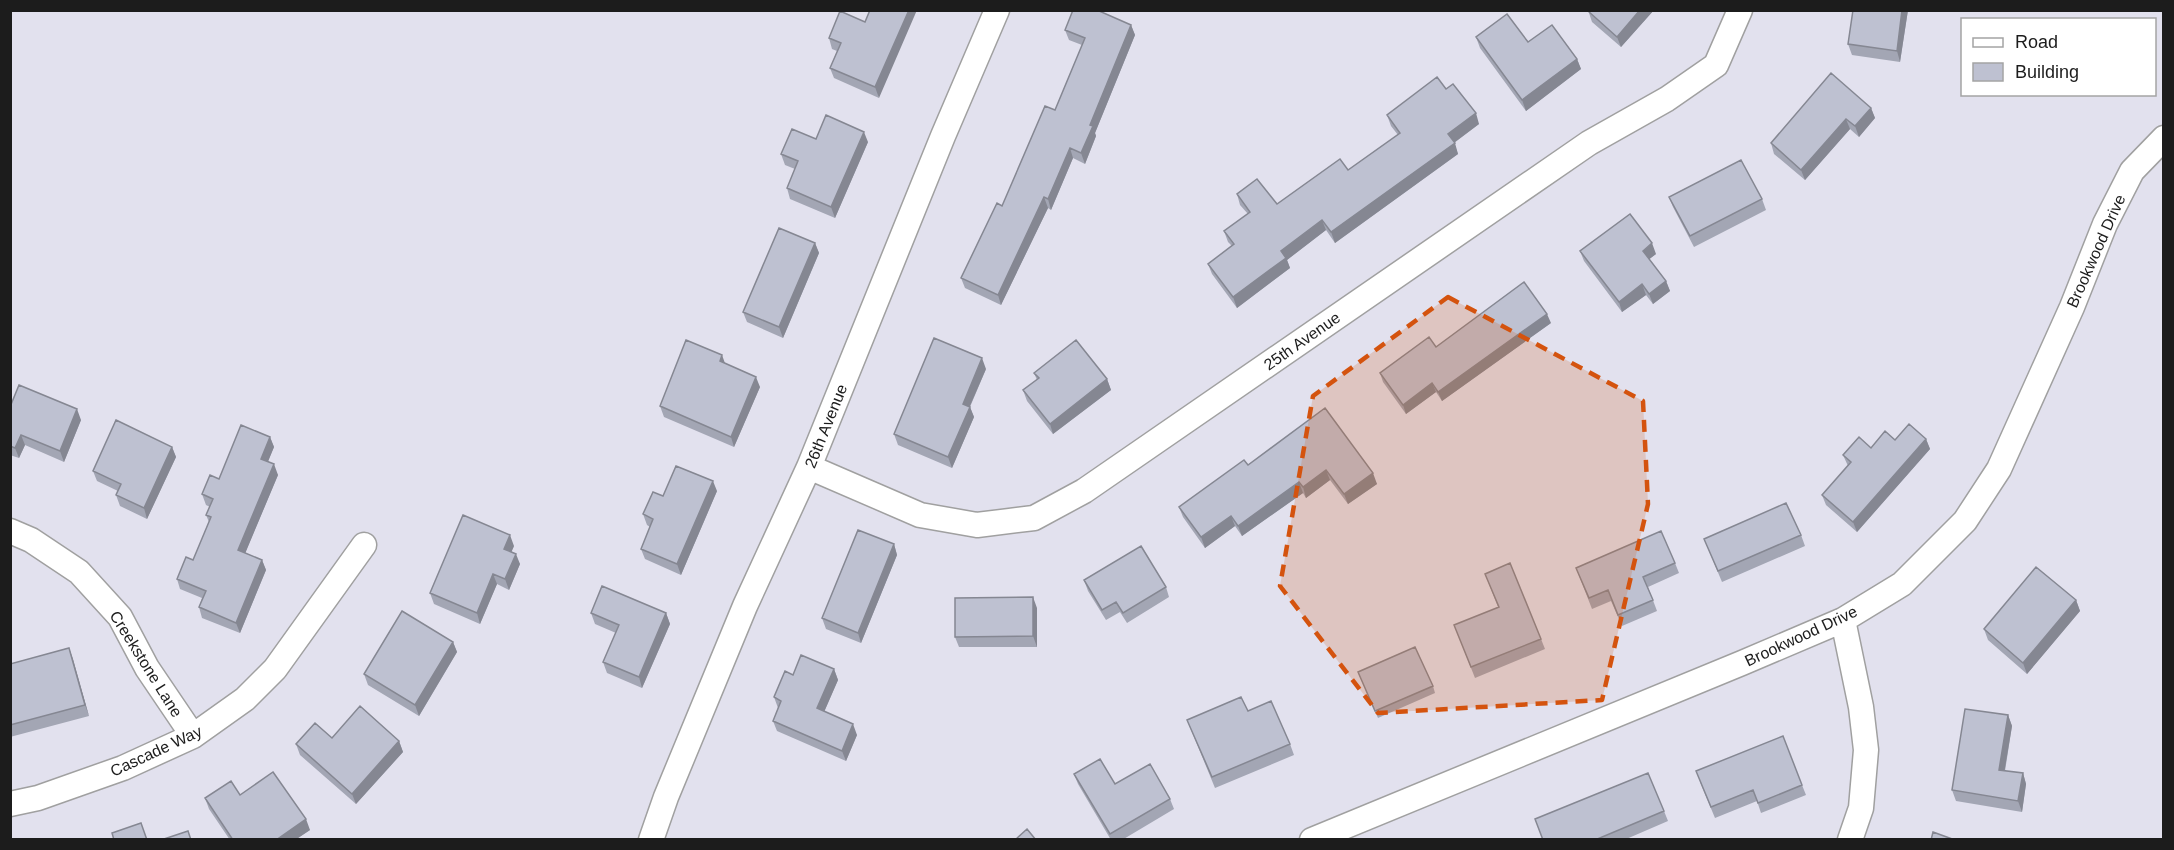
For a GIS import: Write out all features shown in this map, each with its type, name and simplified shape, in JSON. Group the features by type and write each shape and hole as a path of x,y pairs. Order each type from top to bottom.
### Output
{"street":[{"name":"26th Avenue","path":"651,840 666,797 745,606 809,467 943,136 997,10"},
{"name":"25th Avenue","path":"809,467 920,514 977,525 1034,518 1084,491 1589,143 1667,99 1716,65 1740,10"},
{"name":"Brookwood Drive","path":"1312,840 1843,620 1902,584 1965,520 1999,469 2072,307 2105,224 2132,171 2163,138"},
{"name":"Creekstone Lane","path":"10,531 31,540 79,572 120,616 147,668 193,736"},
{"name":"Cascade Way","path":"10,804 38,798 123,768 193,736 245,699 275,669 364,545"},
{"path":"1843,620 1861,708 1866,750 1861,808 1851,840"}],"highlighted area":[{"path":"1448,297 1643,401 1648,504 1602,700 1378,713 1280,586 1313,396"}],"building":[{"path":"870,10 909,10 875,87 830,68 841,43 829,38 840,11 865,22"},
{"path":"1073,10 1097,10 1131,25 1090,125 1093,126 1081,153 1070,148 1048,199 1044,197 998,295 961,278 997,203 1002,206 1045,106 1055,110 1085,38 1065,30"},
{"path":"1588,10 1640,10 1617,37"},
{"path":"1853,10 1902,10 1897,51 1848,44"},
{"path":"1507,14 1528,42 1552,25 1577,59 1522,100 1476,37"},
{"path":"1831,73 1871,108 1855,126 1846,119 1801,170 1771,143"},
{"path":"1437,77 1446,89 1453,84 1476,113 1448,134 1455,143 1331,232 1322,220 1281,251 1286,258 1233,297 1208,264 1234,244 1224,231 1250,212 1237,194 1257,179 1277,204 1340,159 1348,170 1400,133 1387,115"},
{"path":"826,115 864,132 831,207 787,188 798,161 781,154 792,129 816,139"},
{"path":"1741,160 1762,199 1690,236 1669,197"},
{"path":"1630,214 1652,243 1643,251 1666,281 1649,294 1642,284 1619,302 1580,251"},
{"path":"779,228 815,243 779,327 743,312"},
{"path":"1524,282 1547,314 1438,392 1432,383 1403,405 1380,373 1429,337 1436,347"},
{"path":"934,338 982,358 963,404 970,407 948,457 894,434"},
{"path":"686,340 722,355 720,361 756,377 731,437 660,406"},
{"path":"1076,340 1107,379 1050,424 1023,390 1039,378 1034,373"},
{"path":"19,385 77,409 60,451 21,435 15,448 10,446 10,407"},
{"path":"1325,408 1373,473 1344,494 1326,470 1303,487 1299,482 1238,526 1231,516 1201,537 1179,507 1244,460 1248,465"},
{"path":"116,420 172,447 144,508 116,495 121,484 93,471"},
{"path":"1909,424 1926,439 1853,522 1822,495 1851,462 1843,455 1859,437 1871,448 1885,431 1895,440"},
{"path":"241,425 270,437 261,459 274,464 238,550 262,560 236,623 199,607 206,591 177,579 186,557 193,560 211,517 206,515 213,499 202,494 210,475 219,479"},
{"path":"676,466 713,481 677,564 641,549 653,519 643,514 653,492 663,496"},
{"path":"1786,503 1801,535 1718,571 1704,539"},
{"path":"463,515 510,535 504,549 516,554 505,579 493,574 477,613 430,593"},
{"path":"858,530 894,544 858,633 822,618"},
{"path":"1661,531 1675,563 1643,577 1653,600 1618,615 1608,590 1589,598 1576,568"},
{"path":"1141,546 1166,587 1123,613 1116,602 1102,610 1084,580"},
{"path":"1510,563 1541,639 1471,667 1454,625 1499,607 1485,574"},
{"path":"2036,567 2076,600 2023,663 1984,629"},
{"path":"602,586 666,613 639,677 603,662 619,625 591,613"},
{"path":"1033,597 1033,636 955,637 955,598"},
{"path":"402,611 453,642 415,705 364,674"},
{"path":"1415,647 1433,686 1375,711 1358,672"},
{"path":"69,648 85,705 10,725 10,664"},
{"path":"801,655 834,669 817,708 853,724 842,751 773,721 781,701 774,697 785,671 793,675"},
{"path":"1241,697 1248,711 1271,701 1290,744 1212,777 1187,720"},
{"path":"360,706 399,741 352,794 296,744 315,723 332,738"},
{"path":"1965,709 2008,715 1999,770 2023,773 2018,801 1952,790"},
{"path":"1783,736 1802,785 1758,803 1753,790 1711,807 1696,771"},
{"path":"1100,759 1115,784 1150,764 1170,799 1110,834 1074,774"},
{"path":"273,772 306,819 276,840 233,840 205,798 231,781 240,795"},
{"path":"1648,773 1664,811 1595,840 1543,840 1535,819"},
{"path":"141,823 147,840 114,840 112,833"},
{"path":"1027,829 1036,840 1015,840"},
{"path":"188,831 191,840 161,840"},
{"path":"1933,832 1955,840 1931,840"}]}
